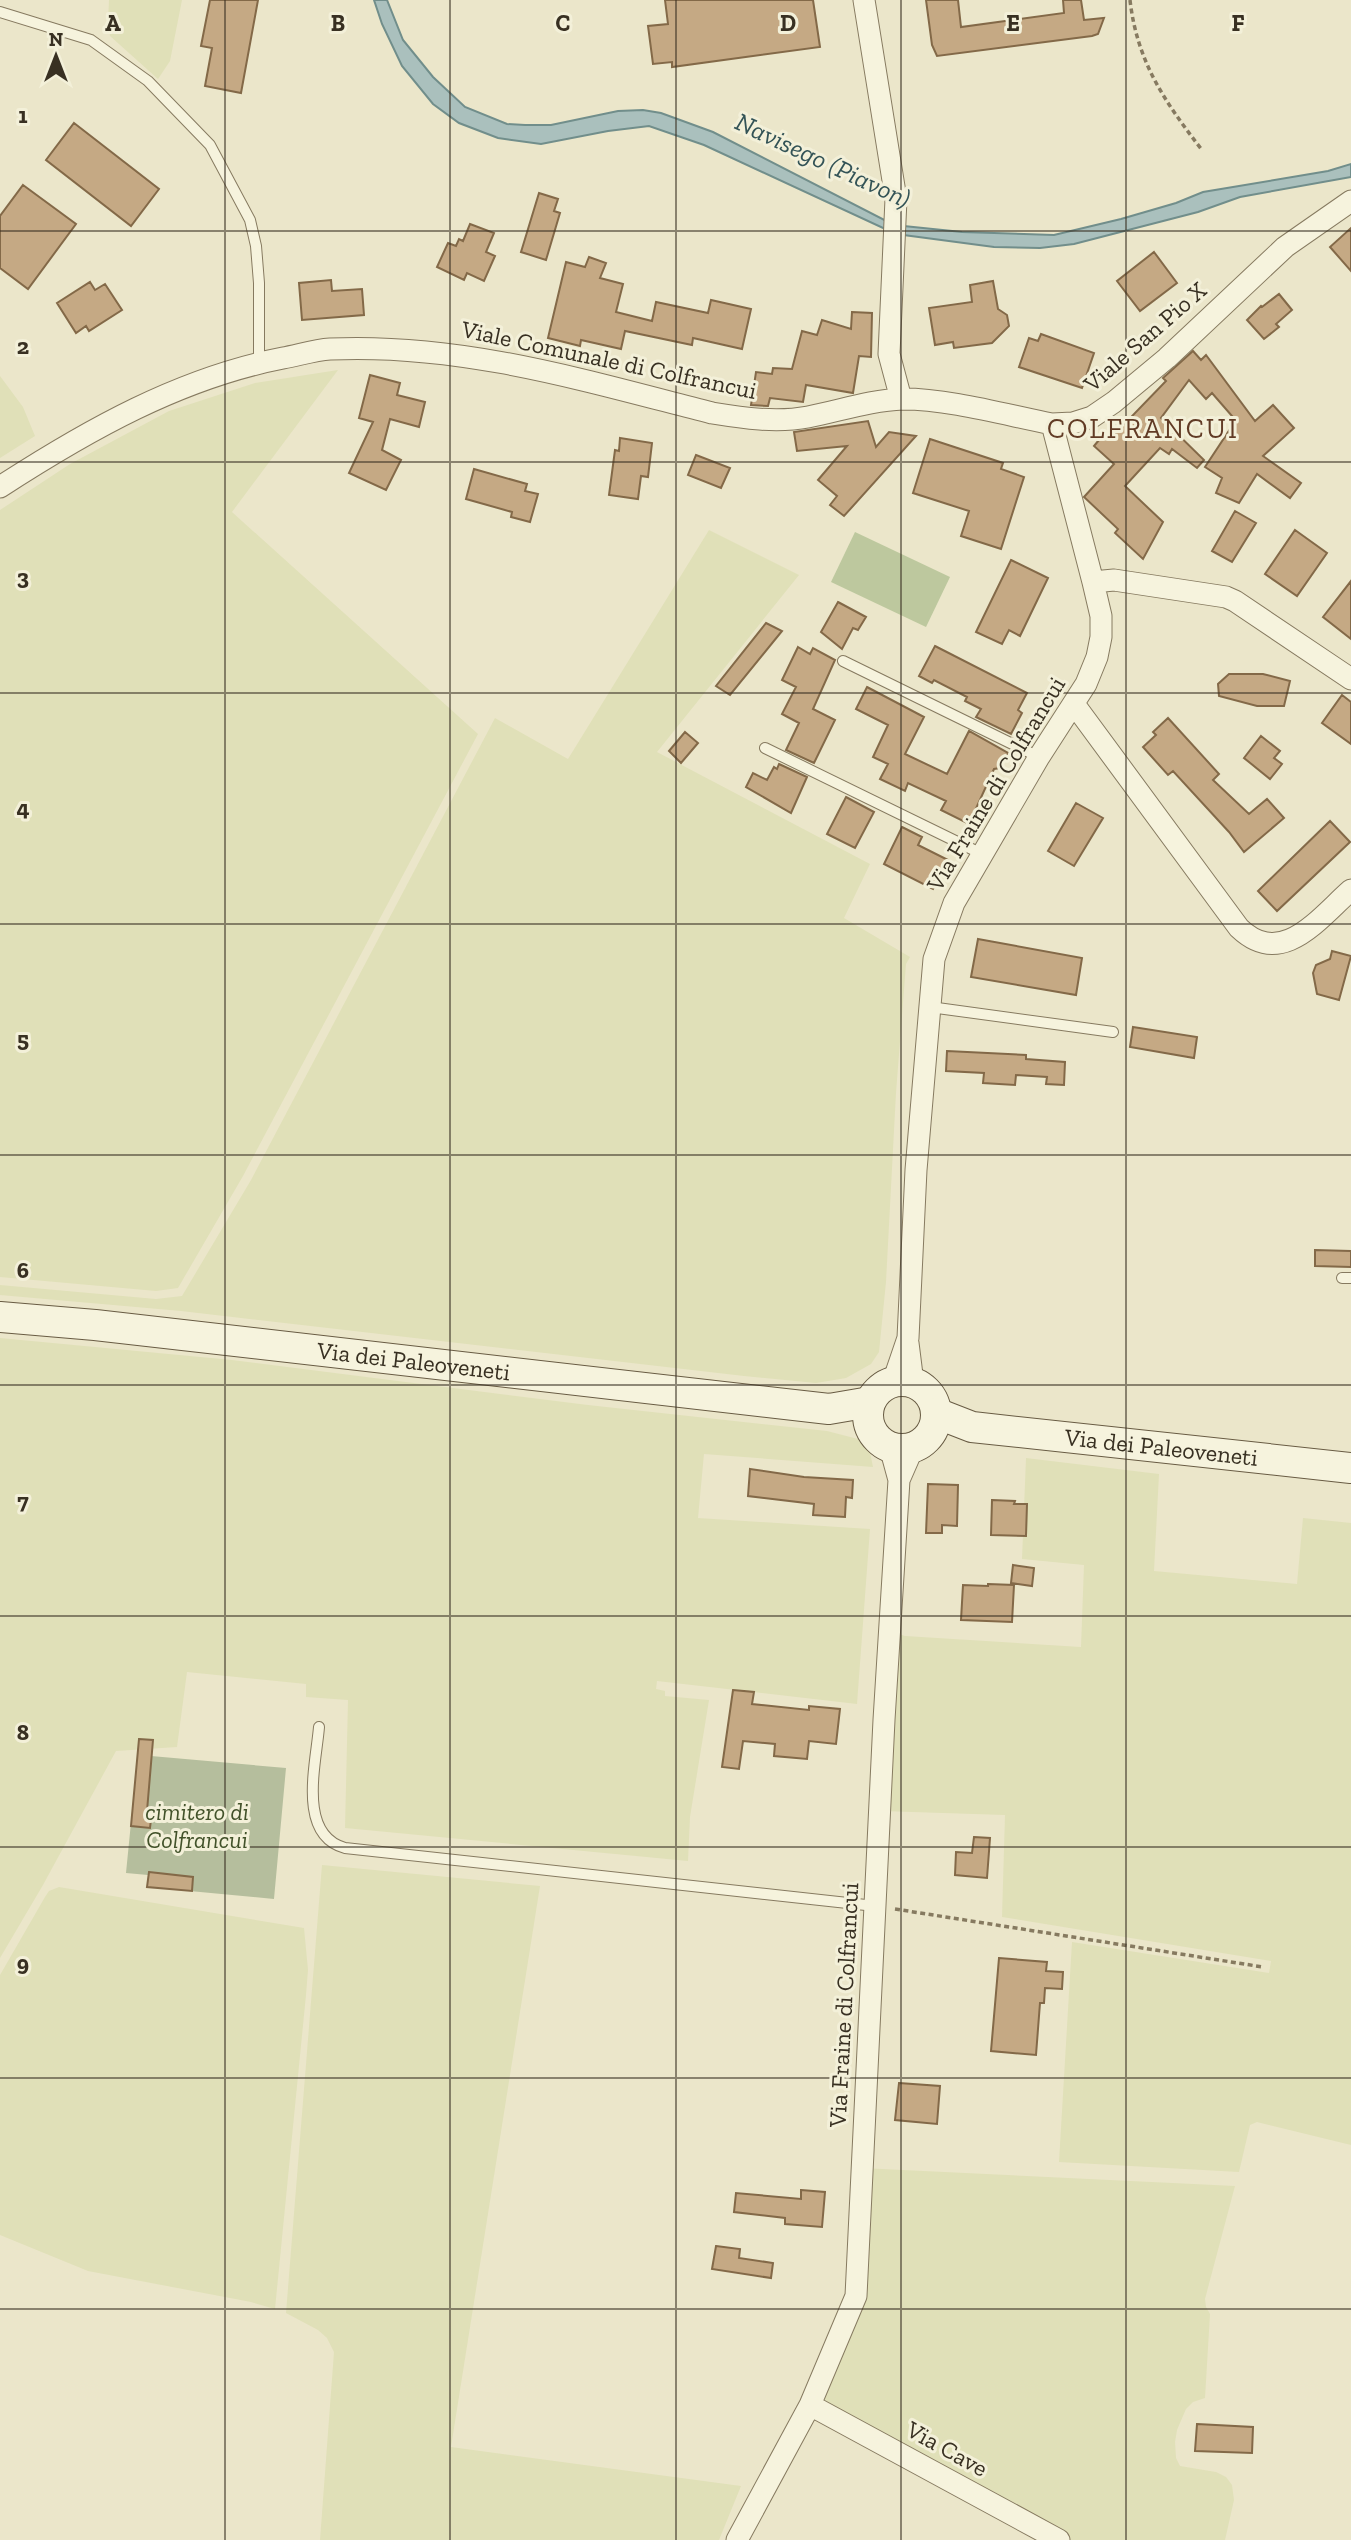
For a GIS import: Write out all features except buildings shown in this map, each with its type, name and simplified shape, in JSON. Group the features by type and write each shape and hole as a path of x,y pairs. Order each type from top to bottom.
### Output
{"main road":[{"name":"Via dei Paleoveneti","path":"0,1317 95,1325 869,1413 873,1433 917,1435 972,1427 1351,1468"},
{"path":"869,1413 875,1393 903,1382 929,1394 917,1435"}],"street":[{"path":"864,0 896,199 889,354 901,399"},
{"name":"Viale San Pio X","path":"901,399 925,400 1052,424 1073,423 1092,417 1167,358 1285,247 1351,201"},
{"name":"Viale Comunale di Colfrancui","path":"0,487 63,446 198,381 258,363 328,349 442,352 519,365 747,419 805,418 875,402 901,399"},
{"name":"Via Fraine di Colfrancui","path":"903,1382 908,1338 916,1170 934,959 954,903 1039,757 1074,704 1093,666 1101,637 1101,616 1052,424"},
{"path":"1093,582 1114,580 1226,597 1236,601 1351,679"},
{"path":"1074,704 1239,928 1251,940 1275,945 1286,943 1297,937 1351,890"},
{"name":"Via Fraine di Colfrancui","path":"737,2540 810,2404 856,2295 899,1480 917,1435"},
{"name":"Via Cave","path":"810,2404 1059,2540"}],"lane":[{"path":"0,12 91,40 148,81 210,145 250,220 256,246 259,283 258,363"},
{"path":"842,662 1039,757"},
{"path":"765,748 982,854"},
{"path":"929,1007 1113,1032"},
{"path":"319,1727 312,1807 322,1835 331,1845 875,1906"}],"path":[{"path":"1130,0 1134,27 1150,73 1164,98 1202,150"},
{"path":"875,1906 1263,1967"}],"green space":[{"path":"109,0 182,0 170,61 158,79 110,36"},
{"path":"338,370 232,512 478,734 243,1176 178,1288 156,1291 0,1277 0,510 70,464 169,411 255,383"},
{"path":"0,376 23,407 35,436 0,458"},
{"path":"709,530 799,575 657,752 870,864 844,918 910,957 906,964 896,1093 886,1282 879,1352 871,1364 846,1378 816,1383 181,1311 0,1295 0,1285 156,1299 182,1296 251,1180 495,718 568,759"},
{"path":"855,532 950,577 926,627 831,582"},
{"path":"0,1338 232,1360 588,1405 827,1431 858,1439 870,1452 873,1467 704,1454 698,1518 870,1529 857,1704 657,1681 656,1689 665,1691 665,1696 709,1700 690,1817 688,1861 345,1828 348,1700 306,1697 306,1684 187,1672 177,1747 116,1751 0,1958"},
{"path":"1026,1458 1159,1474 1154,1571 1297,1584 1303,1518 1351,1523 1351,2145 1257,2122 1250,2125 1239,2172 1059,2162 1072,1942 1269,1973 1271,1961 1002,1917 1005,1815 881,1811 890,1631 905,1636 1081,1647 1084,1565 1022,1559"},
{"name":"cimitero di Colfrancui","path":"151,1756 286,1768 274,1899 147,1887 148,1875 126,1873 137,1762 150,1763"},
{"path":"322,1865 540,1886 451,2447 741,2486 719,2540 320,2540 334,2352 327,2338 318,2330 286,2313"},
{"path":"59,1887 304,1928 308,1970 275,2309 88,2271 0,2235 0,1975 49,1891"},
{"path":"861,2168 1235,2186 1205,2299 1210,2314 1205,2398 1193,2402 1186,2409 1175,2442 1176,2458 1180,2466 1216,2472 1226,2477 1232,2485 1234,2500 1225,2540 1060,2540 823,2405 825,2367 844,2316"}],"water":[{"path":"374,0 387,0 403,40 433,77 465,107 507,124 525,125 551,125 618,111 643,110 661,113 713,132 894,225 962,232 1054,235 1121,219 1203,192 1328,171 1351,164 1351,177 1240,197 1198,212 1074,244 1040,248 994,247 896,234 704,145 649,126 541,144 498,138 459,123 433,104 402,66"}],"district":[{"name":"COLFRANCUI","path":"1143,428"}],"water label":[{"name":"Navisego (Piavon)","path":"823,160"}]}
